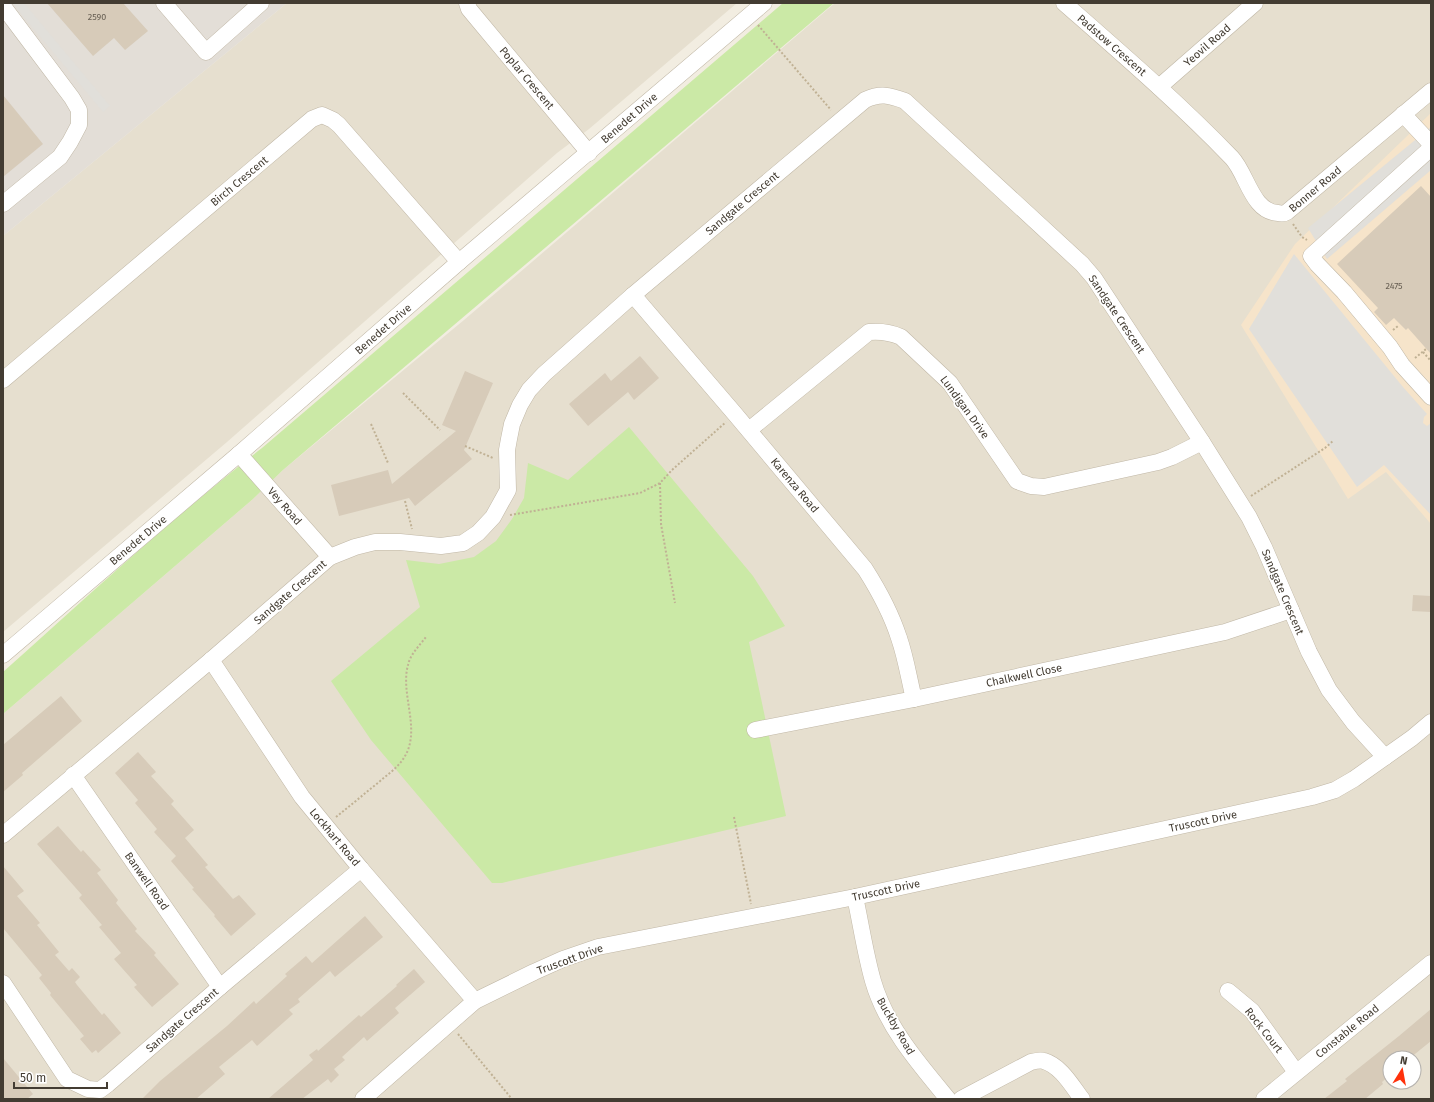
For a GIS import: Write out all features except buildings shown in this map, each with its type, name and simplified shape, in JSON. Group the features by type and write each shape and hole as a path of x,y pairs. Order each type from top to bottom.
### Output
{"street":[{"path":"164,3 206,52 262,3"},
{"name":"Poplar Crescent","path":"466,3 469,9 589,153"},
{"name":"Benedet Drive","path":"3,655 239,454 459,262 764,3"},
{"name":"Padstow Crescent","path":"1064,3 1159,86"},
{"name":"Yeovil Road","path":"1159,86 1255,3"},
{"path":"3,6 72,98 79,110 79,125 60,157 3,204"},
{"name":"Bonner Road","path":"1159,86 1233,159 1260,205 1272,213 1285,214 1431,91"},
{"name":"Sandgate Crescent","path":"3,835 211,660 330,557 355,547 375,542 400,542 441,546 463,543 478,533 493,517 508,490 507,450 512,424 520,405 529,390 544,374 633,295 865,100 875,95 887,96 905,101 1086,269 1202,442 1249,517 1264,547 1309,652 1329,690 1353,722 1385,757"},
{"path":"1403,114 1431,144"},
{"name":"Birch Crescent","path":"3,380 312,119 322,115 333,120 339,125 459,262"},
{"path":"1431,148 1311,256 1344,292 1390,347 1402,365 1431,397"},
{"name":"Karenza Road","path":"633,295 749,430 865,569 879,591 900,639 914,699"},
{"name":"Lundigan Drive","path":"749,430 869,332 883,331 901,337 944,376 1017,481 1031,486 1044,487 1158,462 1172,457 1202,442"},
{"name":"Vey Road","path":"239,454 330,557"},
{"name":"Chalkwell Close","path":"756,730 914,699 1225,632 1291,610"},
{"name":"Lockhart Road","path":"211,660 302,797 361,869 475,1001"},
{"name":"Truscott Drive","path":"363,1099 475,1001 563,959 598,947 855,897 1312,797 1335,790 1354,779 1412,738 1431,722"},
{"name":"Banwell Road","path":"74,775 220,987"},
{"name":"Sandgate Crescent","path":"3,983 67,1079 88,1089 100,1090 361,869"},
{"name":"Buckby Road","path":"855,897 873,981 879,997 894,1027 914,1058 948,1099"},
{"name":"Constable Road","path":"1264,1099 1431,963"},
{"name":"Rock Court","path":"1228,991 1252,1011 1296,1072"},
{"path":"961,1099 1031,1062 1043,1060 1063,1074 1082,1099"}],"path":[{"path":"749,15 840,121"},
{"path":"1285,214 1302,237 1320,248"},
{"path":"1412,361 1426,349"},
{"path":"1423,352 1431,361"},
{"path":"403,393 440,430"},
{"path":"493,517 525,513 640,493 660,483 672,470 735,414"},
{"path":"371,424 388,463"},
{"path":"1240,503 1325,448 1333,441"},
{"path":"465,446 507,464"},
{"path":"660,483 661,524 675,603"},
{"path":"405,501 416,544"},
{"path":"326,826 397,767 405,756 410,743 411,729 406,677 408,664 414,652 426,637"},
{"path":"734,817 754,917"},
{"path":"450,1024 512,1099"}],"shaded area":[{"path":"3,3 287,3 3,236"},
{"path":"12,3 24,3 110,106 103,112"},
{"path":"287,3 737,3 589,129 557,153 227,442 3,632 3,236"},
{"path":"835,3 1431,3 1431,1099 3,1099 3,714 253,499 283,470 464,320"},
{"path":"1431,113 1431,524 1386,472 1348,499 1241,325 1295,244"},
{"path":"1431,127 1431,170 1327,259 1308,228"},
{"path":"1294,254 1427,414 1424,417 1423,423 1427,426 1431,423 1431,515 1384,465 1357,487 1249,329"}],"green space":[{"path":"783,3 834,3 283,470 253,499 3,714 3,672 163,530 262,448"},
{"path":"629,427 753,576 785,626 749,642 786,816 502,883 492,883 371,740 331,681 420,607 406,560 439,564 474,557 496,541 512,519 524,498 528,463 568,480"}]}
